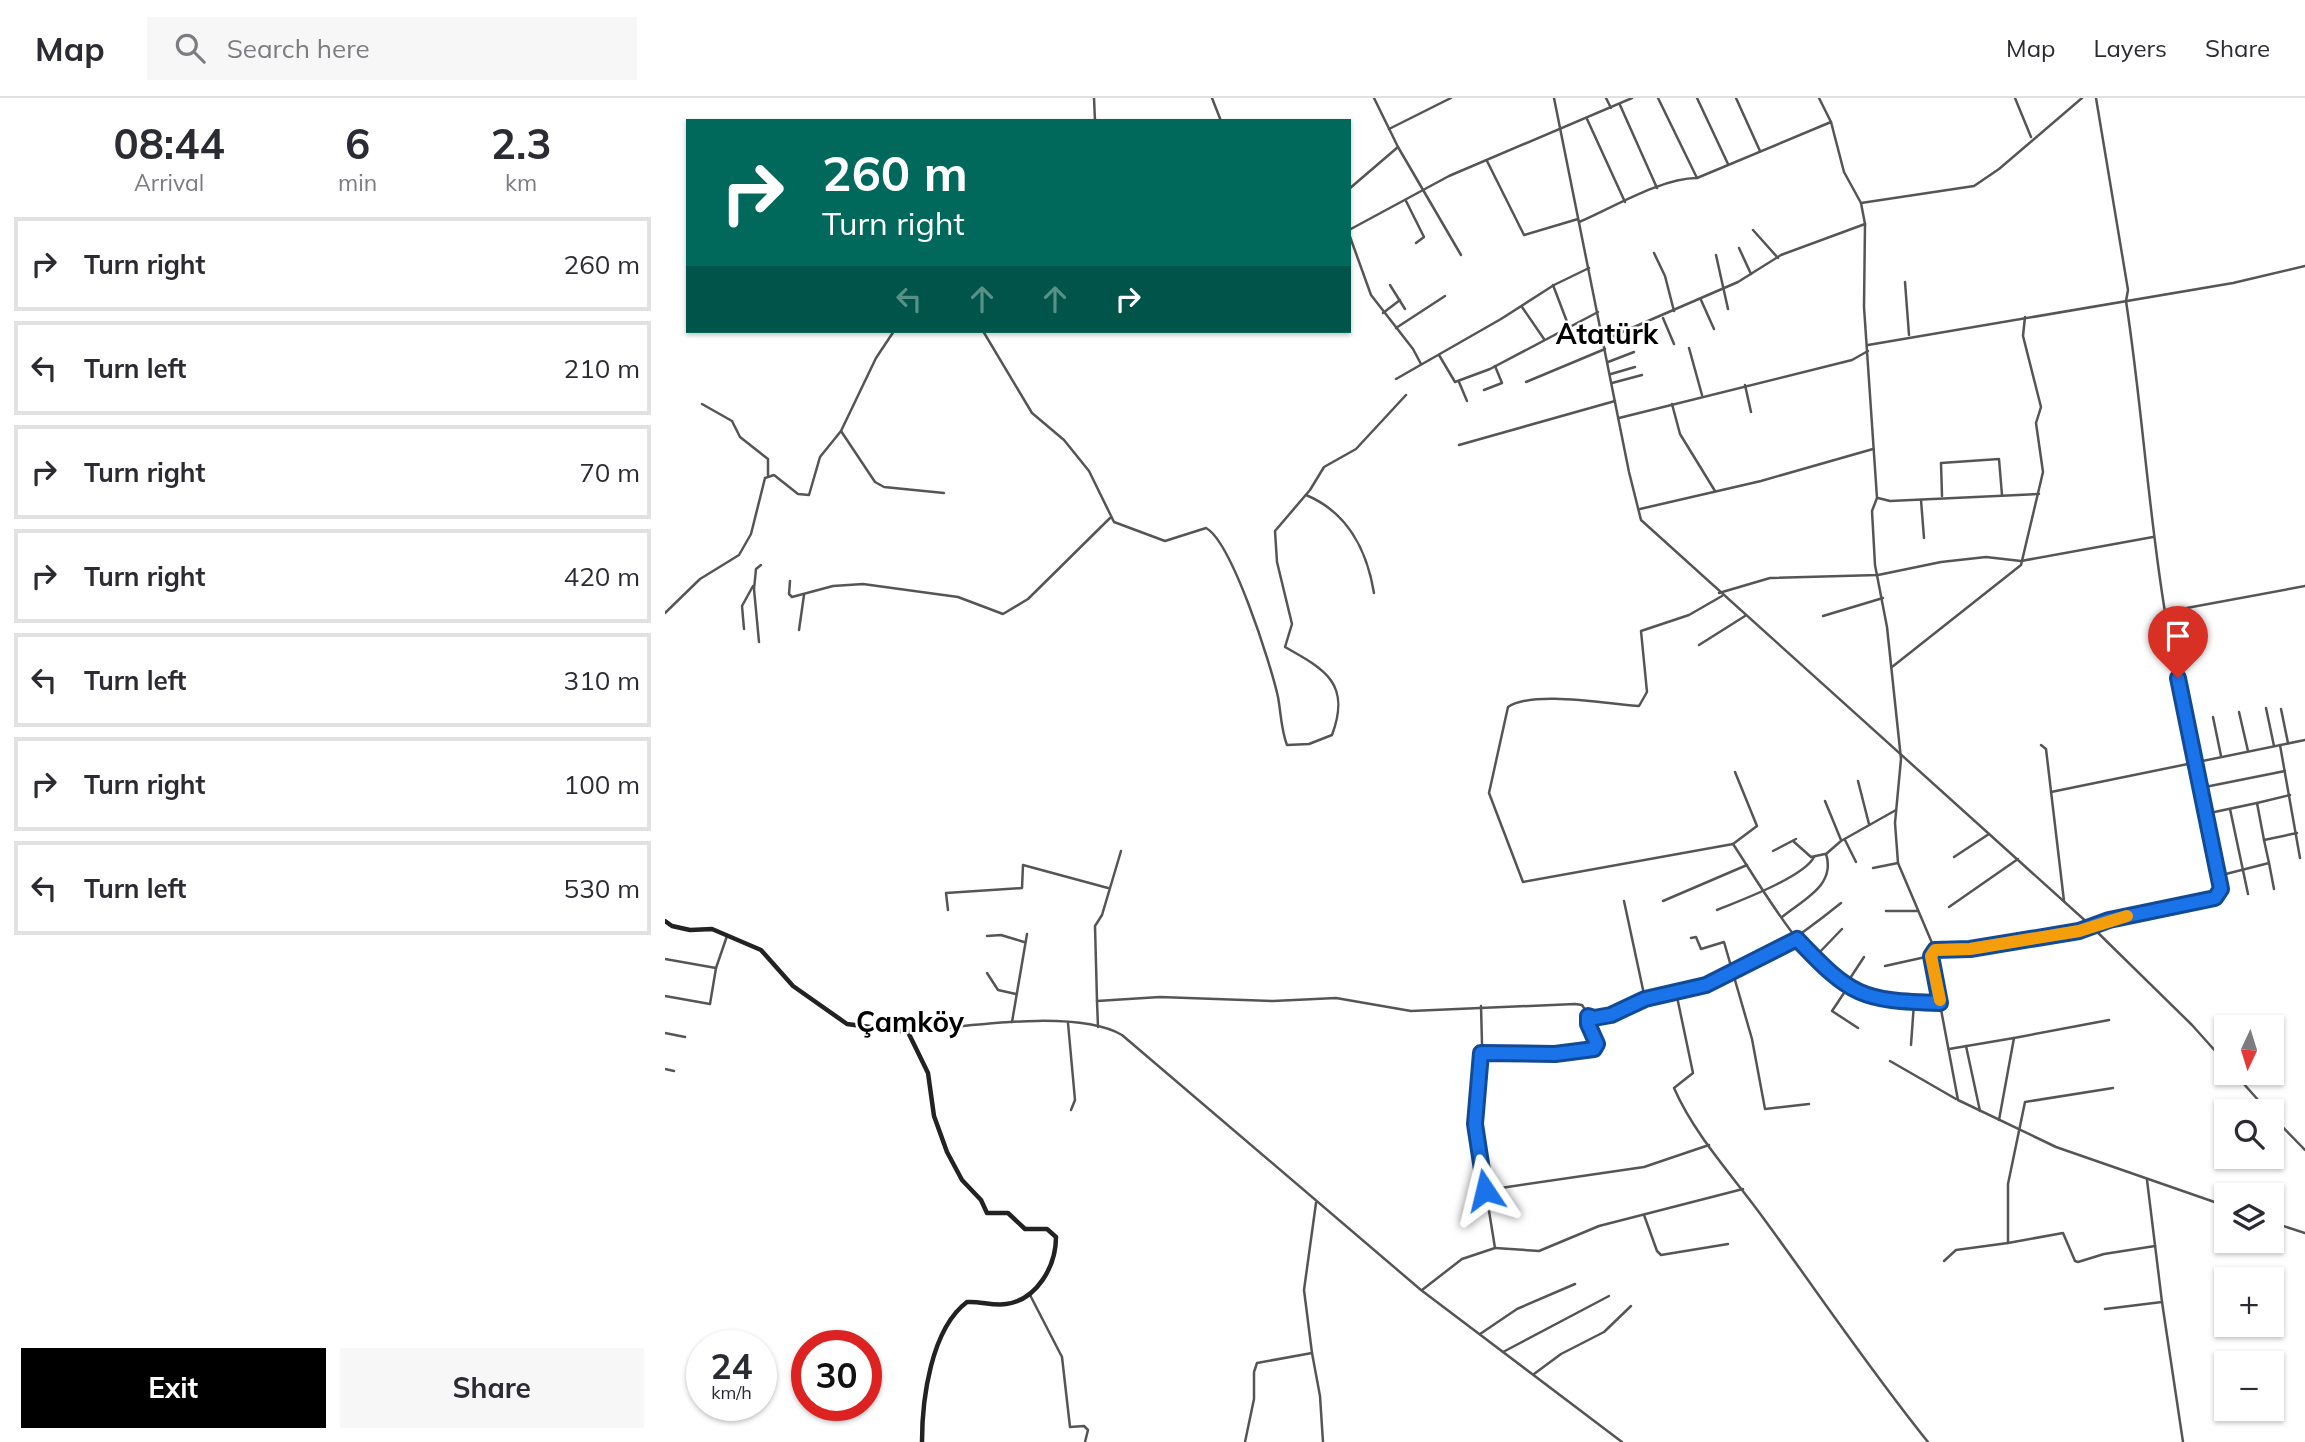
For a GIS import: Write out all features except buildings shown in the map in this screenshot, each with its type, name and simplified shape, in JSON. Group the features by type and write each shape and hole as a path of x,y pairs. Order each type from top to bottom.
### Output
{"street":[{"path":"1094,98 1095,119"},
{"path":"1212,98 1220,119"},
{"path":"1374,98 1398,147 1425,188 1461,255"},
{"path":"1389,129 1451,98"},
{"path":"1554,98 1641,520 2090,925 2214,1050"},
{"path":"1606,98 1611,108"},
{"path":"1351,231 1425,188 1632,98"},
{"path":"1658,98 1697,178"},
{"path":"1697,98 1728,164"},
{"path":"1736,98 1760,151"},
{"path":"1819,98 1831,122 1844,172 1861,203 1865,224 1864,307 1877,498 1873,511 1900,754 1896,810 1898,863 1935,950"},
{"path":"2015,98 2032,138"},
{"path":"1861,203 1974,186 1999,169 2032,138 2082,98"},
{"path":"1935,950 1970,949 2079,931 2090,925 2215,898 2221,889 2165,612 2147,485 2141,398 2126,301 2128,290 2096,98"},
{"path":"1620,103 1657,188"},
{"path":"1586,119 1625,202"},
{"path":"1487,161 1524,235 1579,220 1685,178 1697,178 1831,122"},
{"path":"1351,187 1398,147"},
{"path":"1406,201 1424,237 1416,243"},
{"path":"1604,340 1724,289 1778,258 1865,224"},
{"path":"1753,230 1778,258"},
{"path":"1351,238 1371,295 1422,365"},
{"path":"1739,248 1751,274"},
{"path":"1654,253 1665,276 1674,312"},
{"path":"1716,255 1728,309"},
{"path":"1868,345 2305,267"},
{"path":"1396,379 1553,285 1589,268"},
{"path":"1905,282 1909,336"},
{"path":"1390,285 1405,309"},
{"path":"1553,285 1569,327"},
{"path":"1396,328 1445,296"},
{"path":"1701,299 1714,329"},
{"path":"1383,313 1400,300"},
{"path":"1521,306 1544,339"},
{"path":"1440,355 1455,382 1496,366 1598,312"},
{"path":"1662,316 1674,344"},
{"path":"1892,667 2009,576 2021,561 2043,472 2036,423 2041,407 2023,336 2025,317"},
{"path":"768,475 774,475 802,497 809,495 820,457 841,431 876,358 893,333"},
{"path":"984,333 1032,413 1064,440 1089,471 1110,518 1126,528 1165,541 1206,528 1215,533 1241,582 1277,695 1287,745 1309,744 1332,734 1338,719 1339,697 1337,687 1311,662 1285,647 1292,624 1277,562 1275,531 1306,495 1324,467 1356,449 1406,395"},
{"path":"1689,348 1702,396"},
{"path":"1526,382 1605,349"},
{"path":"1619,418 1852,360 1868,351"},
{"path":"1608,362 1634,352"},
{"path":"1484,390 1502,383 1496,366"},
{"path":"1610,374 1635,367"},
{"path":"1611,383 1642,374"},
{"path":"1459,380 1467,401"},
{"path":"1745,385 1751,412"},
{"path":"1459,445 1615,401"},
{"path":"665,613 700,579 739,555 751,534 762,485 768,475 768,459 740,438 732,421 702,404"},
{"path":"1672,404 1680,434 1715,491"},
{"path":"841,431 875,482 884,486 944,493"},
{"path":"1638,509 1838,461 1874,449"},
{"path":"1942,497 1941,463 1999,459 2002,495"},
{"path":"1877,498 1890,501 2039,494"},
{"path":"1306,495 1326,503 1350,531 1368,562 1374,593"},
{"path":"1920,498 1924,538"},
{"path":"790,582 790,596 833,586 863,584 958,597 997,614 1006,614 1028,599 1110,518"},
{"path":"1735,772 1758,826 1733,844 1523,882 1489,793 1509,707 1518,700 1639,706 1647,692 1641,631 1689,615 1721,594 1770,578 1878,575 1952,560 1997,557 2021,561 2154,537"},
{"path":"759,642 754,585 756,569 761,565"},
{"path":"744,629 742,606 754,585"},
{"path":"2165,612 2305,586"},
{"path":"799,630 803,594"},
{"path":"1823,615 1883,598"},
{"path":"1699,645 1745,616"},
{"path":"2266,708 2274,746"},
{"path":"2281,709 2288,743"},
{"path":"2239,712 2248,751"},
{"path":"2213,718 2221,756"},
{"path":"2051,792 2305,740"},
{"path":"2280,744 2300,858"},
{"path":"2041,745 2046,749 2064,901"},
{"path":"2200,788 2285,771"},
{"path":"1858,781 1869,824"},
{"path":"2205,814 2290,795"},
{"path":"1825,801 1856,862"},
{"path":"2256,803 2274,889"},
{"path":"2230,809 2248,894"},
{"path":"1717,910 1764,891 1807,867 1814,857 1826,854 1843,839 1896,810"},
{"path":"2264,840 2297,833"},
{"path":"1954,857 1989,834"},
{"path":"1773,851 1794,840 1814,857"},
{"path":"1733,844 1797,939 1814,958 1847,986 1865,996 1940,1003"},
{"path":"1098,1027 1094,926 1102,915 1121,851"},
{"path":"1782,917 1825,882 1830,866 1826,854"},
{"path":"1949,907 2018,859"},
{"path":"1873,868 1898,863"},
{"path":"2218,876 2269,863"},
{"path":"948,910 946,893 1022,888 1023,865 1108,888"},
{"path":"1663,901 1747,865"},
{"path":"1624,901 1645,999"},
{"path":"1588,1016 1594,1018 1611,1015 1645,999 1733,973 1797,939 1841,903"},
{"path":"1886,911 1918,911"},
{"path":"665,921 672,926 712,929 761,950 793,986 839,1020 857,1027 908,1032 1012,1022 1068,1023 1098,1027 1122,1035 1422,1290 1622,1442"},
{"path":"1814,958 1842,929"},
{"path":"1012,1022 1027,934"},
{"path":"986,936 1001,935 1025,942"},
{"path":"665,996 710,1004 716,968 727,936"},
{"path":"1691,938 1696,937 1700,949 1724,942 1752,1039 1765,1109 1809,1104"},
{"path":"1885,966 1931,956 1935,950"},
{"path":"1931,956 1958,1100"},
{"path":"1858,1028 1832,1011 1864,957"},
{"path":"665,959 716,968"},
{"path":"987,973 998,990 1017,994"},
{"path":"1676,992 1693,1073 1674,1088 1690,1119 1743,1189 1808,1283 1928,1442"},
{"path":"1097,1001 1160,997 1273,1001 1336,998 1411,1011 1574,1004 1582,1005 1597,1044 1594,1049 1555,1054 1481,1053"},
{"path":"1911,1045 1914,1002"},
{"path":"1481,1006 1481,1053 1475,1124 1495,1248"},
{"path":"1949,1049 2109,1020"},
{"path":"1068,1023 1075,1100 1071,1110"},
{"path":"908,1032 928,1073 934,1116 941,1138 962,1180 990,1215 1008,1213 1025,1229 1047,1229 1056,1237 1052,1261 1030,1295 1007,1304 967,1302 957,1309 927,1378 922,1442"},
{"path":"665,1033 685,1037"},
{"path":"1999,1120 2014,1038"},
{"path":"1966,1046 1980,1111"},
{"path":"1890,1061 2018,1130 2147,1181 2214,1202"},
{"path":"665,1069 674,1071"},
{"path":"2245,1085 2257,1099"},
{"path":"2008,1243 2008,1184 2018,1130 2027,1100 2113,1088"},
{"path":"2284,1128 2305,1150"},
{"path":"1485,1190 1644,1167 1709,1146"},
{"path":"2147,1181 2183,1442"},
{"path":"1422,1290 1462,1259 1495,1248 1539,1251 1599,1226 1743,1189"},
{"path":"1316,1202 1304,1290 1320,1396 1322,1442"},
{"path":"1644,1215 1657,1251 1661,1255 1728,1244"},
{"path":"2284,1226 2305,1233"},
{"path":"1944,1261 1956,1250 2063,1233 2074,1261 2078,1262 2104,1254 2155,1247"},
{"path":"1479,1335 1517,1309 1575,1284"},
{"path":"1030,1295 1062,1356 1069,1427 1084,1426 1088,1430 1085,1442"},
{"path":"1503,1352 1609,1296"},
{"path":"2105,1309 2162,1302"},
{"path":"1533,1375 1561,1354 1600,1335 1630,1306"},
{"path":"1245,1442 1254,1399 1254,1372 1257,1363 1312,1353"}],"slow traffic":[{"path":"1940,1000 1931,956 1935,950 1970,949 2005,941 2079,931 2090,925 2127,916"}],"district":[{"name":"Atatürk","path":"1607,334"},
{"name":"Çamköy","path":"910,1022"}],"route":[{"path":"1485,1190 1475,1124 1481,1053 1555,1054 1594,1049 1597,1044 1588,1024 1588,1016 1594,1018 1611,1015 1645,999 1706,985 1797,939 1837,981 1865,996 1940,1003 1931,956 1935,950 1970,949 2005,941 2079,931 2109,920 2215,898 2221,889 2178,678"}]}
